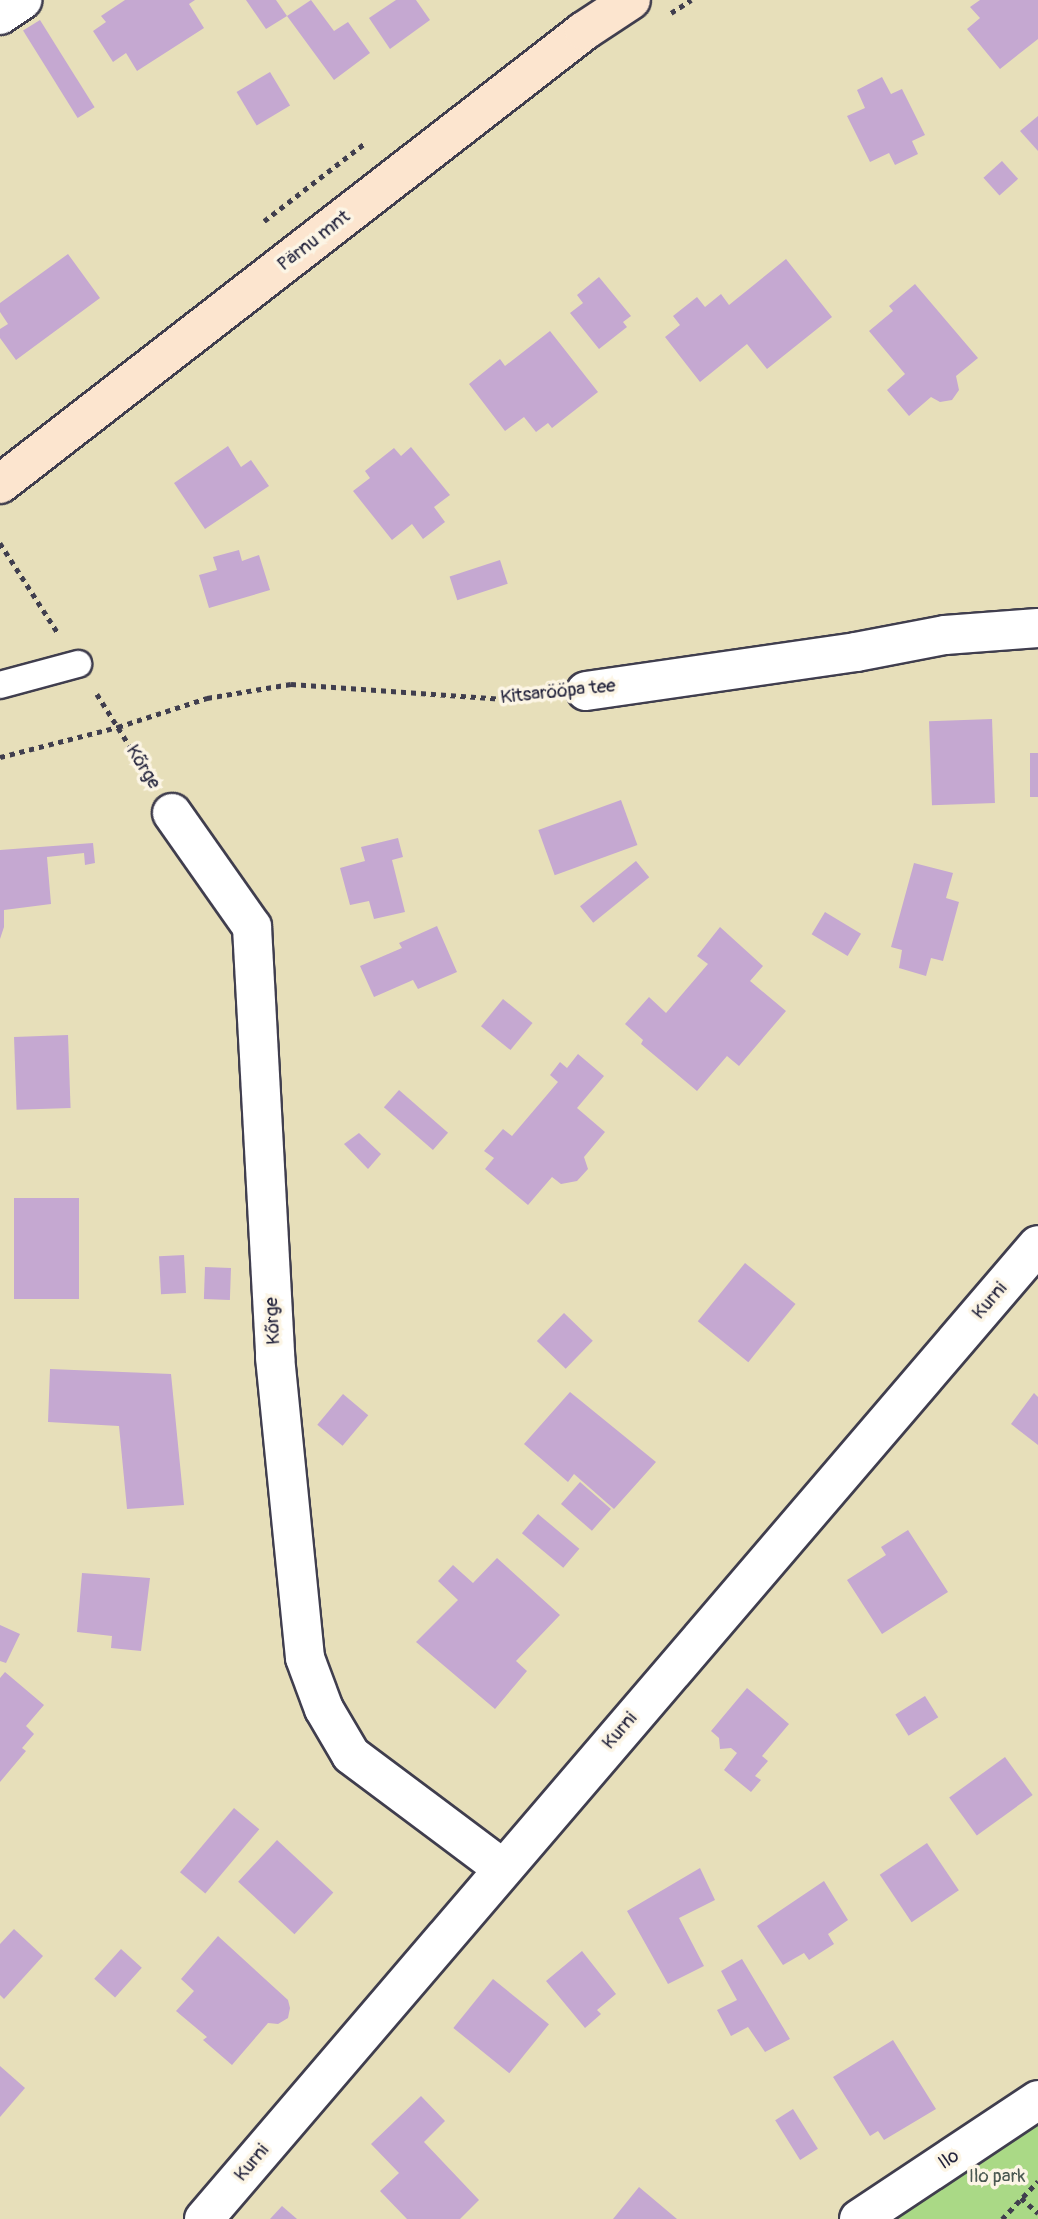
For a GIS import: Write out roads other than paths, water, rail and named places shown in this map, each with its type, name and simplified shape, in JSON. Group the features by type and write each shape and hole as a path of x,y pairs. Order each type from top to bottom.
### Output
{"main road":[{"name":"Pärnu mnt","path":"0,484 584,31 631,0"}],"street":[{"path":"0,15 22,0"},
{"name":"Kitsarööpa tee","path":"586,691 856,652 945,635 1038,628"},
{"name":"Kõrge","path":"172,813 252,927 275,1357 305,1658 324,1709 351,1755 502,1868"},
{"name":"Kurni","path":"204,2219 1038,1245"},
{"name":"Ilo","path":"859,2219 1038,2101"}],"lane":[{"path":"0,685 78,664"}],"park label":[{"name":"Ilo park","path":"997,2177"}]}
